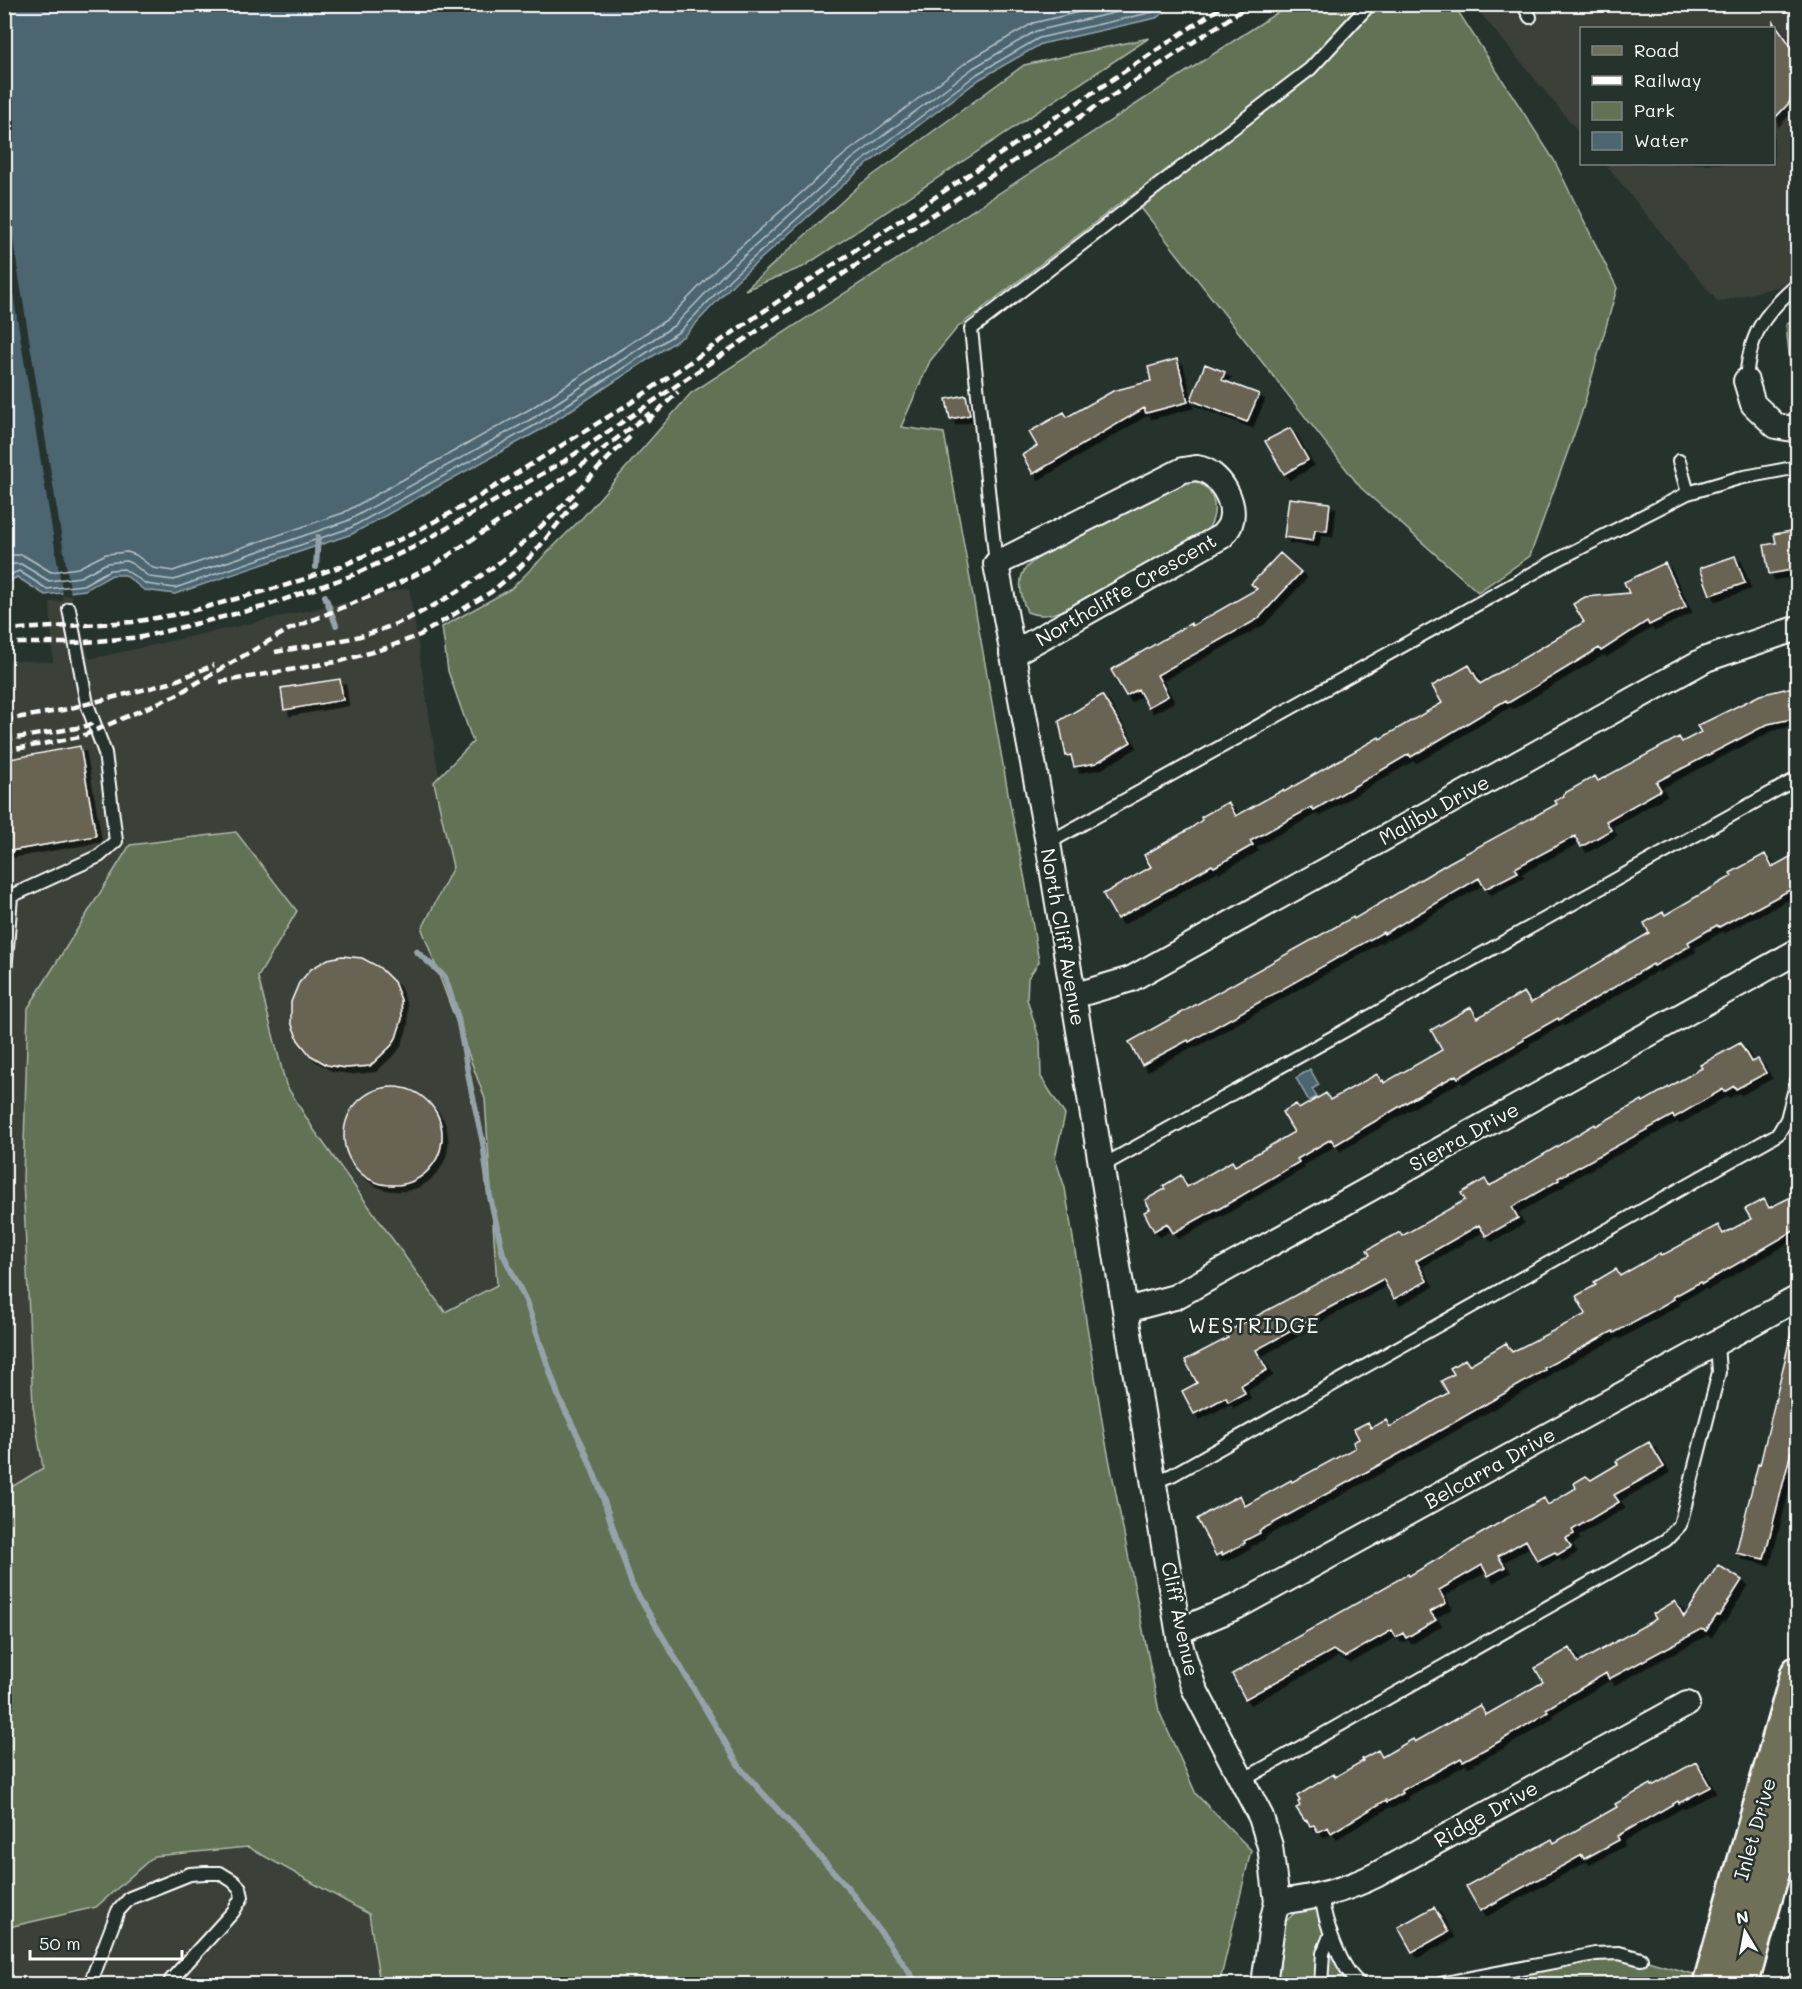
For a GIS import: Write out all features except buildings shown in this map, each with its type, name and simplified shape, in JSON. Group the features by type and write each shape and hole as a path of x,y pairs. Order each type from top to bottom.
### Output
{"main road":[{"name":"Inlet Drive","path":"1710,1984 1797,1673"},
{"name":"Inlet Drive","path":"1741,1984 1797,1781"}],"street":[{"path":"1746,381 1753,404 1776,426 1797,430"},
{"name":"Northcliffe Crescent","path":"996,564 1183,470 1198,468 1212,474 1222,484 1228,498 1231,512 1230,524 1222,536 1012,654"},
{"name":"North Cliff Avenue","path":"996,564 1048,843 1126,1310"},
{"name":"Malibu Drive","path":"1073,996 1131,979 1706,659 1797,628"},
{"name":"Sierra Drive","path":"1126,1310 1176,1297 1797,951"},
{"name":"Belcarra Drive","path":"1179,1631 1238,1606 1797,1299"},
{"name":"Cliff Avenue","path":"1126,1310 1186,1668 1194,1688 1261,1817 1270,1846 1278,1902 1273,1918 1264,1984"},
{"name":"Ridge Drive","path":"1278,1902 1321,1896 1342,1890 1376,1875 1687,1704"}],"lane":[{"path":"996,564 971,329 1310,69 1370,4"},
{"path":"1523,4 1530,16"},
{"path":"1746,381 1748,356 1758,328 1797,284"},
{"path":"1679,461 1688,493"},
{"path":"1048,843 1555,561 1688,493 1740,478 1797,467"},
{"path":"4,986 11,896 99,856 116,841 105,753 87,704 69,609"},
{"path":"1102,1166 1797,778"},
{"path":"1154,1482 1172,1475 1778,1134 1787,1119 1797,1077"},
{"path":"1243,1780 1666,1540 1680,1525 1683,1514 1719,1372 1717,1344"},
{"path":"4,1371 4,1392"},
{"path":"90,1984 118,1911 130,1898 190,1874 220,1874 233,1881 240,1888 242,1897 233,1912 171,1980"},
{"path":"1321,1896 1330,1936 1351,1974 1360,1984"},
{"path":"1321,1984 1323,1953 1330,1936"},
{"path":"1440,1984 1578,1957 1619,1953 1641,1959"}],"shaded area":[{"path":"1474,5 1797,5 1797,282 1718,302 1606,165 1775,165 1775,27 1580,27 1580,134"},
{"path":"4,191 72,599 90,659 409,588 630,1984 5,1984 4,660 53,662 50,602 63,601 5,245"}],"green space":[{"path":"1289,5 1454,5 1554,160 1617,288 1581,415 1530,556 1478,592 1361,488 1131,195 957,328 930,361 901,427 944,433 1039,962 1028,978 1027,999 1040,1041 1041,1077 1065,1115 1055,1158 1065,1188 1104,1433 1159,1711 1196,1794 1251,1850 1221,1984 380,1984 369,1914 248,1847 154,1856 96,1907 9,1927 5,1931 5,1491 43,1468 33,1406 23,1179 28,1008 130,845 236,832 297,911 258,977 286,1085 314,1130 445,1312 497,1285 485,1099 422,929 453,867 434,782 473,742 448,671 442,627 511,589 583,517 691,393"},
{"path":"1149,38 803,267 745,290 861,184 1024,65"},
{"path":"1797,317 1797,391 1793,391 1786,325"},
{"path":"1184,480 1202,485 1212,498 1214,514 1207,531 1065,610 1042,615 1027,612 1022,597 1021,581 1024,571 1032,562 1082,531"},
{"path":"1323,1908 1360,1984 1277,1984 1286,1921 1296,1912"},
{"path":"1570,1958 1641,1959 1696,1975 1693,1984 1440,1984"}],"water":[{"path":"5,5 1176,5 1156,18 1041,44 980,79 861,169 735,282 684,336 542,429 352,534 175,594 144,590 125,575 112,575 85,590 45,595 17,577 5,584"},
{"path":"1310,1069 1319,1085 1312,1089 1317,1097 1309,1101 1296,1078"}],"pier":[{"path":"5,191 71,595 63,596 5,245"}],"waterway":[{"path":"316,567 318,537"},
{"path":"325,596 336,625"},
{"path":"416,951 445,977 458,1018 483,1143 490,1197 503,1254 526,1301 559,1398 583,1446 600,1489 632,1585 741,1769 849,1889 917,1984"}],"railway":[{"path":"4,630 133,622 184,613 287,585 342,566 403,538 462,507 632,402 780,300 1226,4"},
{"path":"4,643 75,643 142,637 263,607 353,575 412,548 563,462 1251,4"},
{"path":"647,421 678,392"},
{"path":"4,751 80,737 176,695 288,630 385,590 431,567 577,469 650,413"},
{"path":"275,652 374,632 416,615 458,591 498,563 533,534 630,437"},
{"path":"220,682 341,661 420,635 491,592 514,573 535,552 578,499"},
{"path":"4,720 63,710 170,683 214,665"},
{"path":"4,740 83,727 94,723"}],"district":[{"name":"WESTRIDGE","path":"1254,1326"}]}
